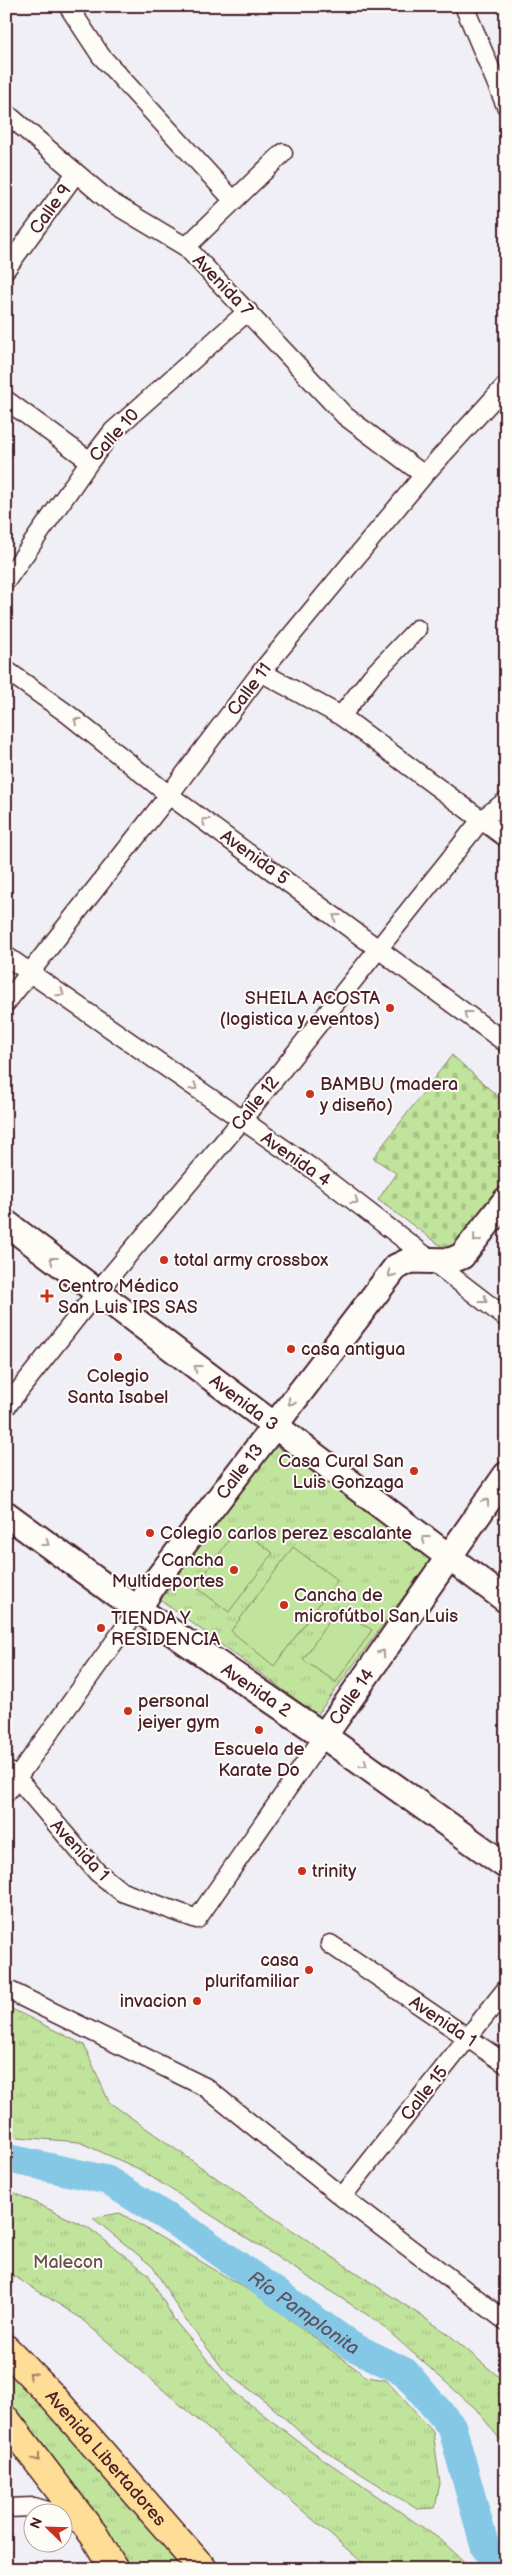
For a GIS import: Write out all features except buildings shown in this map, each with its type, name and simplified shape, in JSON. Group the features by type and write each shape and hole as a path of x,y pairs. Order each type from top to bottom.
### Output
{"main road":[{"name":"Calle 13","path":"138,1609 154,1582 396,1267 411,1260 450,1261 462,1256 506,1200"},
{"name":"Avenida 3","path":"6,1223 96,1293 506,1600"},
{"name":"Calle 14","path":"324,1736 506,1475"},
{"name":"Avenida 2","path":"6,1514 138,1609 324,1736 506,1866"},
{"name":"Avenida Libertadores","path":"6,2349 50,2394 203,2569"},
{"path":"6,2420 101,2555"}],"street":[{"path":"68,6 101,56 234,200"},
{"path":"464,6 506,106"},
{"name":"Avenida 7","path":"6,113 109,201 186,247 248,311 286,356 345,416 424,475"},
{"path":"186,247 283,153"},
{"name":"Calle 9","path":"6,269 76,173"},
{"name":"Calle 10","path":"6,581 90,461 125,419 248,311"},
{"name":"Calle 11","path":"6,1003 169,794 261,672 424,475 505,386"},
{"path":"6,400 90,461"},
{"path":"340,716 372,676 417,628"},
{"name":"Avenida 5","path":"6,670 69,715 169,794 506,1043"},
{"path":"261,672 340,716 506,838"},
{"name":"Calle 12","path":"6,1407 96,1293 242,1120 481,820 506,801"},
{"name":"Avenida 4","path":"6,956 313,1169 435,1261 506,1318"},
{"name":"Calle 13","path":"6,1793 12,1774 138,1609"},
{"name":"Calle 14","path":"197,1919 324,1736"},
{"name":"Avenida 1","path":"12,1774 96,1872 122,1892 197,1919"},
{"name":"Avenida 1","path":"330,1944 506,2064"},
{"path":"6,1989 205,2087 342,2197 506,2320"},
{"name":"Calle 15","path":"342,2197 506,1989"},
{"path":"6,2508 22,2507"},
{"path":"72,2526 101,2555"}],"green space":[{"path":"452,1055 506,1104 506,1184 451,1253 378,1200 396,1173 373,1158"},
{"path":"274,1444 431,1559 317,1715 161,1600"},
{"name":"Cancha Multideportes","path":"238,1527 273,1553 229,1612 196,1587"},
{"name":"Cancha de microfútbol San Luis","path":"293,1547 337,1580 274,1666 231,1631"},
{"path":"337,1608 372,1630 336,1682 303,1660"},
{"path":"6,2006 84,2045 109,2102 256,2206 447,2333 506,2383 506,2447 476,2409 377,2321 139,2169 79,2142 6,2136"},
{"name":"Malecon","path":"6,2189 89,2228 148,2274 175,2321 234,2392 303,2445 441,2540 472,2569 370,2569 79,2317 6,2271"},
{"path":"120,2213 260,2297 367,2377 386,2380 433,2432 440,2483 435,2508 417,2509 312,2443 269,2404 224,2370 184,2318 153,2267 93,2218"},
{"path":"6,2354 198,2569 122,2569 6,2416"}],"waterway":[{"name":"Río Pamplonita","path":"6,2158 107,2180 198,2237 352,2346 405,2372 452,2427 485,2547 503,2569"}],"place":[{"name":"SHEILA ACOSTA (logistica y eventos)","path":"390,1008"},
{"name":"BAMBU (madera y diseño)","path":"310,1094"},
{"name":"total army crossbox","path":"164,1260"},
{"name":"Centro Médico San Luis IPS SAS","path":"47,1296"},
{"name":"casa antigua","path":"291,1349"},
{"name":"Colegio Santa Isabel","path":"118,1357"},
{"name":"Casa Cural San Luis Gonzaga","path":"414,1471"},
{"name":"Colegio carlos perez escalante","path":"150,1533"},
{"name":"Cancha Multideportes","path":"234,1570"},
{"name":"Cancha de microfútbol San Luis","path":"284,1605"},
{"name":"TIENDA Y RESIDENCIA","path":"101,1628"},
{"name":"personal jeiyer gym","path":"128,1711"},
{"name":"Escuela de Karate Do","path":"259,1730"},
{"name":"trinity","path":"302,1871"},
{"name":"casa plurifamiliar","path":"309,1970"},
{"name":"invacion","path":"197,2001"}]}
